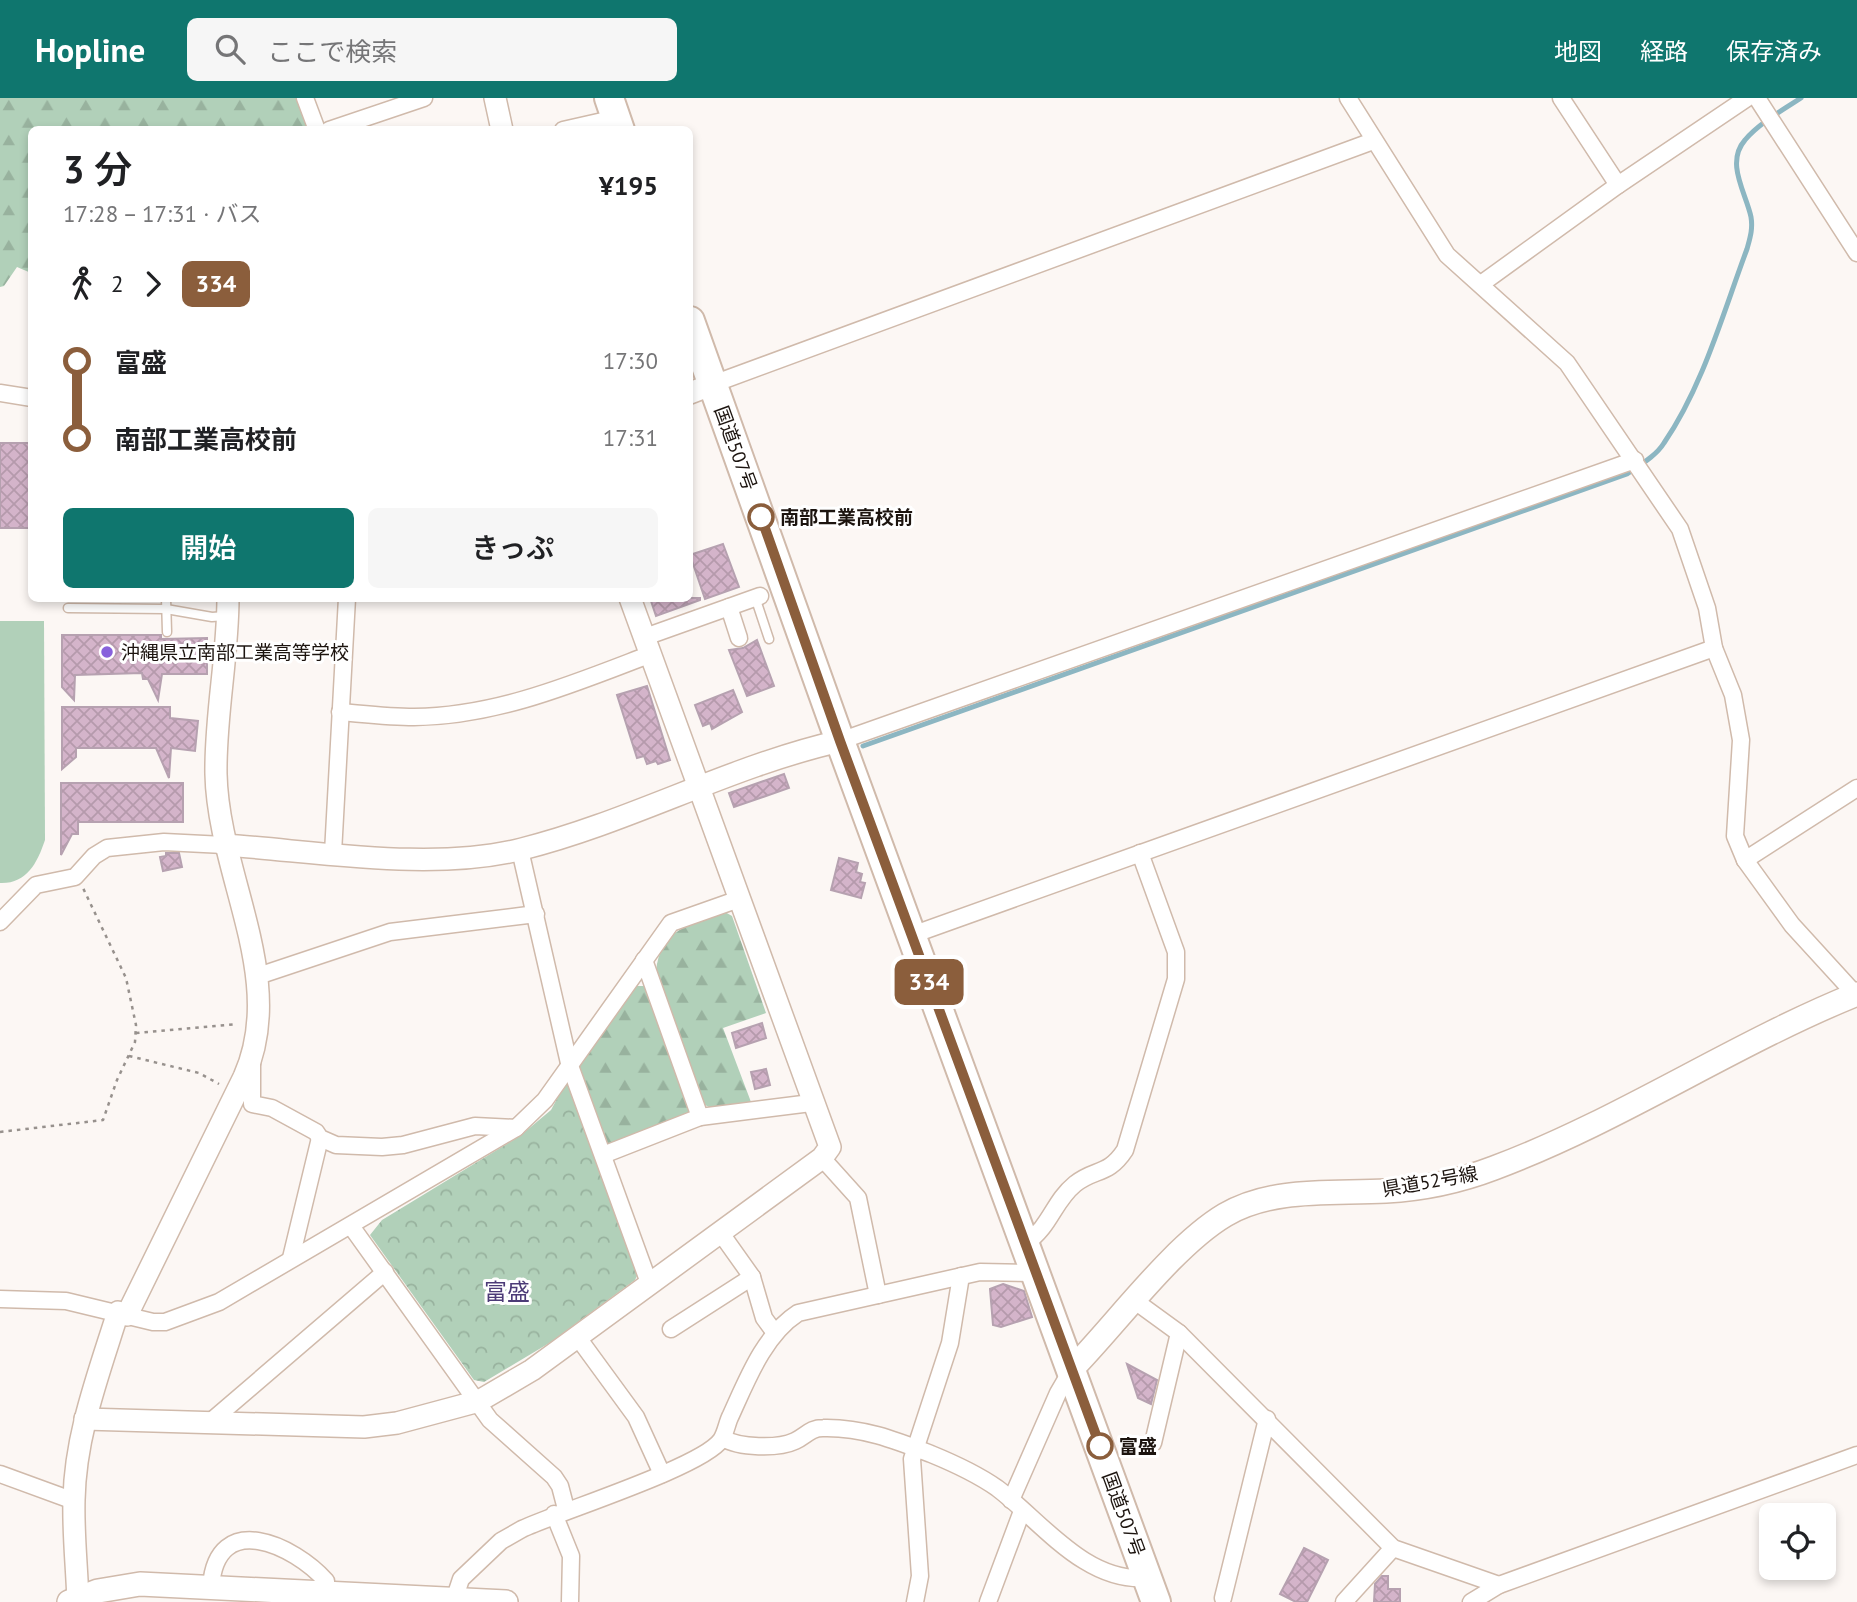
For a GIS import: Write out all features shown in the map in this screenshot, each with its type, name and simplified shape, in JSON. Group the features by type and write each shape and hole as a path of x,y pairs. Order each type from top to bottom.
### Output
{"highway":[{"name":"国道507号","path":"693,339 701,388 840,741 1151,1590"}],"main road":[{"name":"県道52号線","path":"1072,1369 1204,1230 1243,1206 1264,1199 1302,1194 1410,1189 1494,1168 1572,1134 1856,995"},
{"path":"75,1601 99,1591 140,1584 207,1591 326,1592 371,1599 506,1602"}],"street":[{"path":"305,98 316,126"},
{"path":"340,126 424,98"},
{"path":"495,98 501,126"},
{"path":"1349,98 1373,141 1447,255 1567,363 1680,530 1707,608 1714,648 1733,695 1741,740 1735,836 1745,860 1792,925 1856,995"},
{"path":"1561,98 1618,185"},
{"path":"1481,284 1618,185 1747,98"},
{"path":"1757,98 1857,253"},
{"path":"577,126 615,115"},
{"path":"701,388 1373,141"},
{"path":"0,393 28,397"},
{"path":"0,922 36,885 75,877 94,856 107,848 164,842 333,853 461,857 520,850 607,823 699,788 840,741 1635,460"},
{"path":"340,712 415,717 470,711 549,692 729,607 758,596"},
{"path":"333,853 347,602"},
{"path":"85,1419 364,1427 397,1423 479,1401 579,1339 649,1283 822,1158 830,1147 811,1103 632,602"},
{"path":"228,607 216,775 224,845 258,976 259,1023 252,1060 252,1104 279,1112 336,1145 382,1147 402,1145 475,1126 516,1128"},
{"path":"729,607 739,638"},
{"path":"912,935 1714,648"},
{"path":"1745,860 1857,788"},
{"path":"520,850 569,1063 649,1283"},
{"path":"1025,1244 1042,1232 1062,1197 1076,1183 1115,1166 1125,1150 1176,979 1176,952 1140,853"},
{"path":"0,1298 66,1301 165,1322 219,1302 516,1128 545,1100 671,923 739,899"},
{"path":"258,976 390,932 536,914"},
{"path":"644,960 700,1117"},
{"path":"75,1601 74,1501 85,1419 122,1313 252,1060"},
{"path":"603,1156 700,1117 811,1103"},
{"path":"291,1258 320,1138"},
{"path":"822,1158 858,1198 878,1295"},
{"path":"351,1226 479,1401 490,1420 554,1477 560,1486 560,1512 571,1556 570,1602"},
{"path":"720,1232 752,1277 764,1318 775,1334"},
{"path":"454,1600 461,1579 501,1542 560,1512 662,1474 703,1455 723,1438 740,1395 775,1334 798,1314 961,1276 992,1271 1036,1273"},
{"path":"209,1423 385,1272"},
{"path":"915,1602 919,1576 912,1477 915,1448 950,1343 961,1276"},
{"path":"671,1329 752,1277"},
{"path":"1135,1301 1180,1333 1393,1548 1499,1585"},
{"path":"1153,1443 1180,1333"},
{"path":"579,1339 636,1417 662,1474"},
{"path":"988,1602 1017,1505 1052,1404 1072,1369"},
{"path":"1223,1598 1268,1419"},
{"path":"723,1438 732,1444 781,1444 795,1441 812,1429 860,1429 915,1448 971,1473 1106,1573 1126,1578 1151,1590"},
{"path":"1471,1602 1499,1585 1857,1455"},
{"path":"0,1474 74,1501"},
{"path":"207,1591 213,1566 221,1553 243,1540 255,1540 283,1548 315,1569 327,1581 326,1592"},
{"path":"1344,1602 1393,1548"}],"lane":[{"path":"758,596 769,639"},
{"path":"166,602 167,632"},
{"path":"68,608 166,609 212,617 228,607"}],"path":[{"path":"0,1132 103,1120 117,1080 130,1056 136,1033 134,1004 126,978 75,877"},
{"path":"136,1033 259,1023"},
{"path":"130,1056 199,1073 234,1097"}],"green space":[{"path":"0,98 296,98 307,126 28,126 28,272 17,267 4,286 0,287"},
{"path":"0,621 44,621 45,840 34,864 24,876 0,883"},
{"path":"725,912 732,916 766,1013 723,1028 751,1102 711,1108 703,1104 656,972 659,957 670,937 689,925"},
{"path":"634,986 647,986 691,1110 689,1116 612,1146 604,1143 579,1073 579,1062"},
{"path":"567,1080 639,1272 635,1280 551,1342 484,1382 474,1380 370,1235 382,1220 520,1136 551,1110"}],"building":[{"path":"0,443 28,443 28,528 0,528"},
{"path":"723,544 739,587 705,599 693,564 693,554"},
{"path":"693,598 700,598 700,600 656,616 651,602 693,602"},
{"path":"62,635 207,638 207,674 162,674 158,700 148,679 143,679 142,673 75,675 74,700 62,687"},
{"path":"757,640 774,686 747,696 729,650 743,648"},
{"path":"647,686 670,760 658,764 656,761 647,764 644,756 637,758 617,695"},
{"path":"733,690 742,712 712,729 710,723 703,726 695,705"},
{"path":"62,707 170,707 170,718 198,721 195,751 171,748 169,778 156,748 76,748 76,757 62,769"},
{"path":"784,774 789,788 734,807 729,793"},
{"path":"61,783 183,783 183,822 78,822 78,834 72,834 61,855"},
{"path":"166,853 179,853 182,867 163,871 160,857 166,856"},
{"path":"839,858 858,863 856,872 862,874 860,882 865,883 861,898 831,890"},
{"path":"762,1023 766,1038 736,1048 732,1033"},
{"path":"766,1069 770,1085 755,1089 751,1072"},
{"path":"1003,1284 1024,1291 1032,1317 1001,1327 993,1325 990,1289"},
{"path":"1127,1364 1157,1380 1151,1404 1138,1398"},
{"path":"1304,1548 1328,1560 1307,1602 1296,1602 1280,1594"},
{"path":"1382,1576 1388,1576 1388,1589 1400,1589 1400,1602 1374,1602 1375,1584"}],"waterway":[{"path":"863,746 1627,474 1642,464 1661,448 1690,398 1711,349 1747,249 1752,221 1737,168 1739,149 1757,128 1801,98"}],"bus line":[{"name":"334","path":"761,517 840,741 1100,1446"}],"place":[{"name":"南部工業高校前","path":"761,517"},
{"name":"沖縄県立南部工業高等学校","path":"107,652"},
{"name":"富盛","path":"1100,1446"}],"district":[{"name":"富盛","path":"507,1291"}]}
